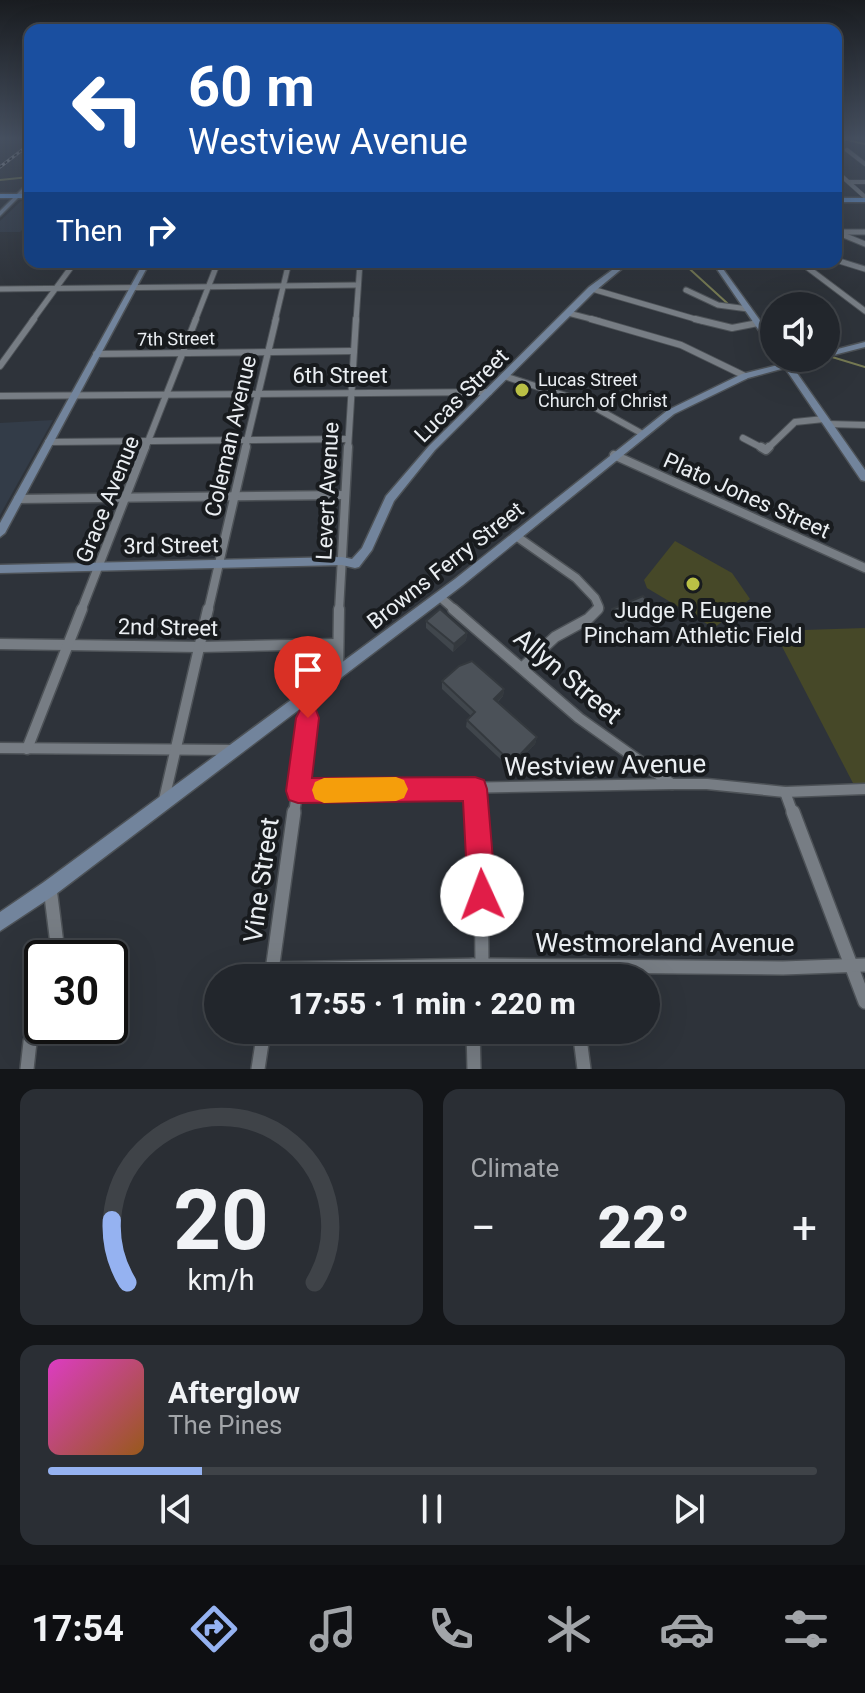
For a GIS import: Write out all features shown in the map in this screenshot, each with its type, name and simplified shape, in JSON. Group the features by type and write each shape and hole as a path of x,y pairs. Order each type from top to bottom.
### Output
{"highway":[{"path":"0,196 24,196"},
{"path":"842,200 865,198"}],"street":[{"path":"0,196 24,189"},
{"path":"0,214 24,189"},
{"path":"842,232 865,232"},
{"path":"842,234 865,244"},
{"path":"842,262 865,269"},
{"path":"0,366 4,355 71,268"},
{"path":"0,533 144,268"},
{"name":"Grace Avenue","path":"27,749 216,268"},
{"name":"Coleman Avenue","path":"162,804 288,268"},
{"name":"Levert Avenue","path":"338,674 350,392 359,268"},
{"name":"Lucas Street","path":"342,561 355,564 360,559 382,511 406,478 592,289 619,268"},
{"path":"719,268 760,326"},
{"path":"808,268 865,311"},
{"path":"0,289 358,285"},
{"path":"592,289 719,326 739,327 758,323"},
{"path":"686,290 718,305 748,309"},
{"path":"568,313 686,345 719,359 745,376"},
{"path":"840,351 865,344"},
{"name":"7th Street","path":"96,354 354,351"},
{"name":"Browns Ferry Street","path":"0,922 440,597 641,433 690,400 760,371"},
{"path":"791,372 865,478"},
{"path":"504,376 585,402 641,433"},
{"name":"6th Street","path":"0,396 489,392"},
{"path":"743,438 766,450 795,422 865,425"},
{"path":"48,442 348,439"},
{"name":"Plato Jones Street","path":"614,455 865,568"},
{"path":"18,499 345,495"},
{"path":"516,536 583,584 598,599 599,607 588,619 555,637 523,667"},
{"name":"3rd Street","path":"0,569 342,561"},
{"name":"Allyn Street","path":"440,597 579,718 672,784"},
{"name":"2nd Street","path":"0,644 199,647 337,644"},
{"name":"Vine Street","path":"273,964 311,694"},
{"path":"0,748 235,750"},
{"name":"Westview Avenue","path":"298,791 672,784 707,784 785,792 865,789"},
{"path":"475,789 481,864 476,964"},
{"path":"785,792 858,966 865,1002"},
{"path":"50,888 56,940"},
{"name":"Westmoreland Avenue","path":"660,970 858,966"},
{"path":"27,1069 30,1044"},
{"path":"258,1069 262,1044"},
{"path":"473,1044 474,1069"},
{"path":"581,1044 584,1069"}],"shaded area":[{"path":"24,201 24,228 20,232 0,232 0,221"},
{"path":"53,420 29,463 0,515 0,423"}],"green space":[{"name":"Judge R Eugene Pincham Athletic Field","path":"675,541 732,573 750,599 714,628 647,588 644,580"},
{"path":"865,628 865,785 854,785 774,631"}],"building":[{"path":"643,596 654,608 622,622 612,609"},
{"path":"440,609 467,633 454,644 426,621"},
{"path":"472,661 504,689 494,699 537,737 512,763 467,720 475,712 442,681 459,666"}],"waterway":[{"path":"689,268 727,303"},
{"path":"840,359 865,367"}],"slow traffic":[{"path":"324,790 396,789"}],"place":[{"name":"Lucas Street Church of Christ","path":"522,390"},
{"name":"Judge R Eugene Pincham Athletic Field","path":"693,584"}],"route":[{"path":"308,718 298,791 475,789 482,895"}]}
